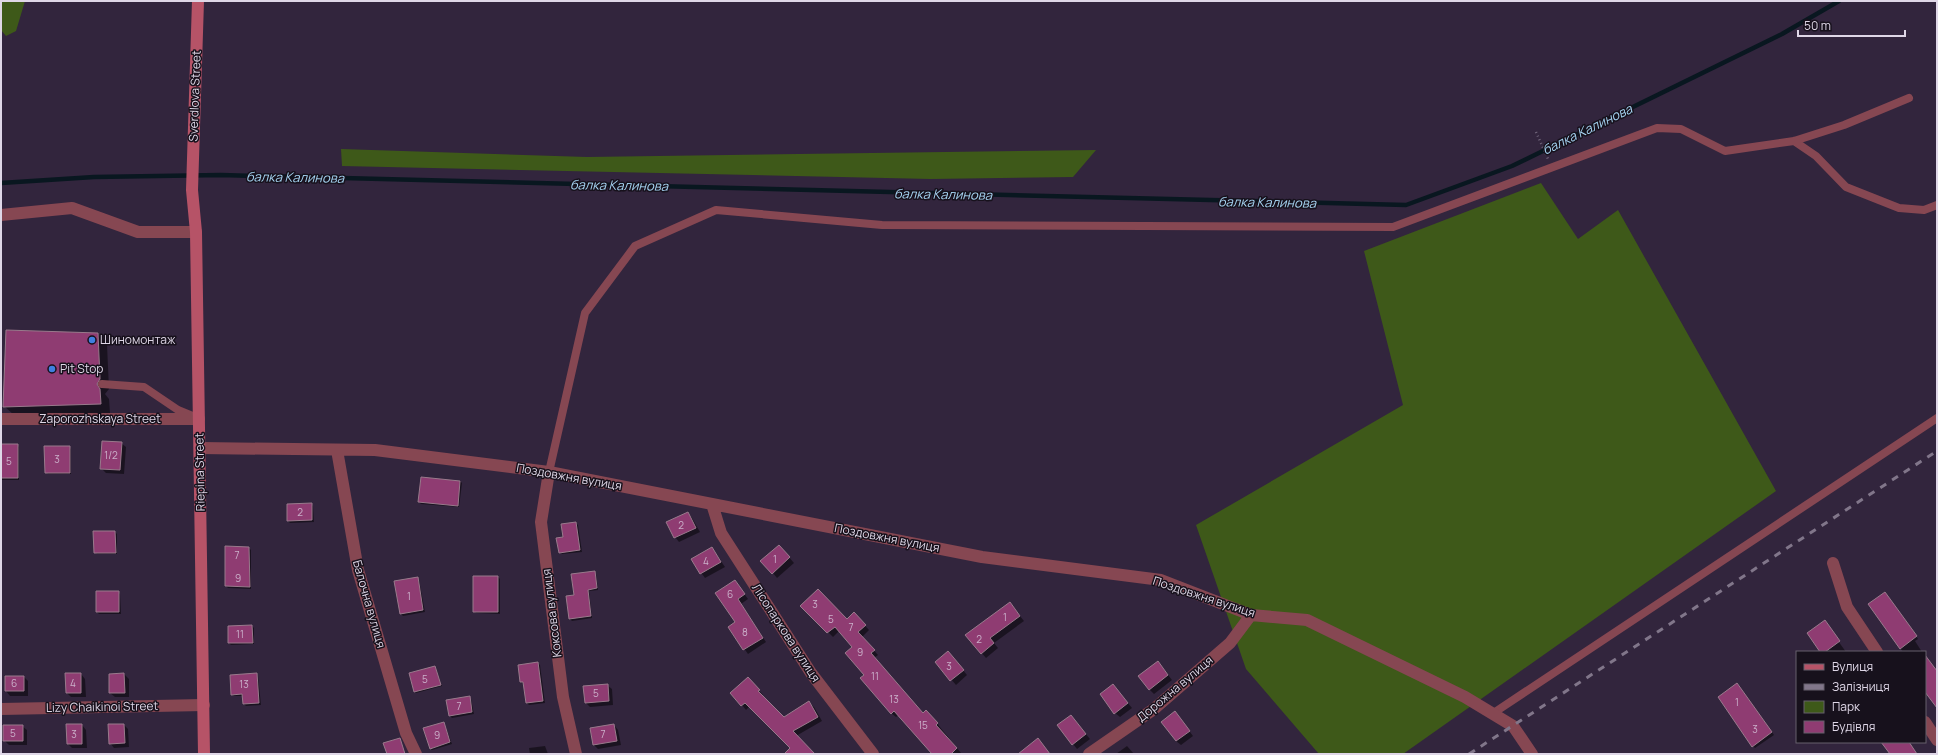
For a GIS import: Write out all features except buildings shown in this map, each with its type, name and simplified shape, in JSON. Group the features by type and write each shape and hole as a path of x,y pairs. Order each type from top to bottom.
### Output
{"street":[{"name":"Sverdlova Street","path":"192,190 198,1"},
{"name":"Riepina Street","path":"192,190 196,232 204,754"},
{"path":"1,215 72,208 138,232 196,232"},
{"name":"Zaporozhskaya Street","path":"1,419 199,419"},
{"name":"Поздовжня вулиця","path":"200,448 375,450 549,472 982,557 1161,580 1251,615 1307,620 1465,697 1513,726 1532,754"},
{"name":"Балочна вулиця","path":"337,450 358,570 406,733 416,754"},
{"name":"Коксова вулиця","path":"549,472 541,522 563,698 576,754"},
{"name":"Лісопаркова вулиця","path":"712,504 721,533 811,673 873,754"},
{"path":"1833,563 1847,607 1876,651"},
{"name":"Дорожна вулиця","path":"1089,754 1154,710 1230,643 1251,615"},
{"name":"Lizy Chaikinoi Street","path":"1,709 204,705"},
{"path":"1926,724 1937,740"}],"lane":[{"path":"549,472 585,313 635,246 716,210 882,225 1393,227 1657,128 1681,129 1725,151 1794,141 1844,125 1909,98"},
{"path":"1794,141 1816,156 1846,187 1899,208 1924,210 1937,205"},
{"path":"102,384 144,388 178,410 199,419"},
{"path":"1492,714 1937,418"}],"path":[{"path":"1536,132 1550,164"}],"green space":[{"path":"1,1 25,1 16,31 6,36 1,30"},
{"path":"341,149 587,157 1096,150 1073,177 931,179 342,166"},
{"path":"1541,183 1578,239 1618,210 1776,491 1403,754 1319,754 1246,669 1196,525 1403,405 1364,251"}],"waterway":[{"name":"балка Калинова","path":"1,183 94,177 221,175 1406,205 1512,166 1782,34 1839,1"}],"railway":[{"path":"1469,754 1937,451"}],"place":[{"name":"Шиномонтаж","path":"92,340"},
{"name":"Pit Stop","path":"52,369"}]}
